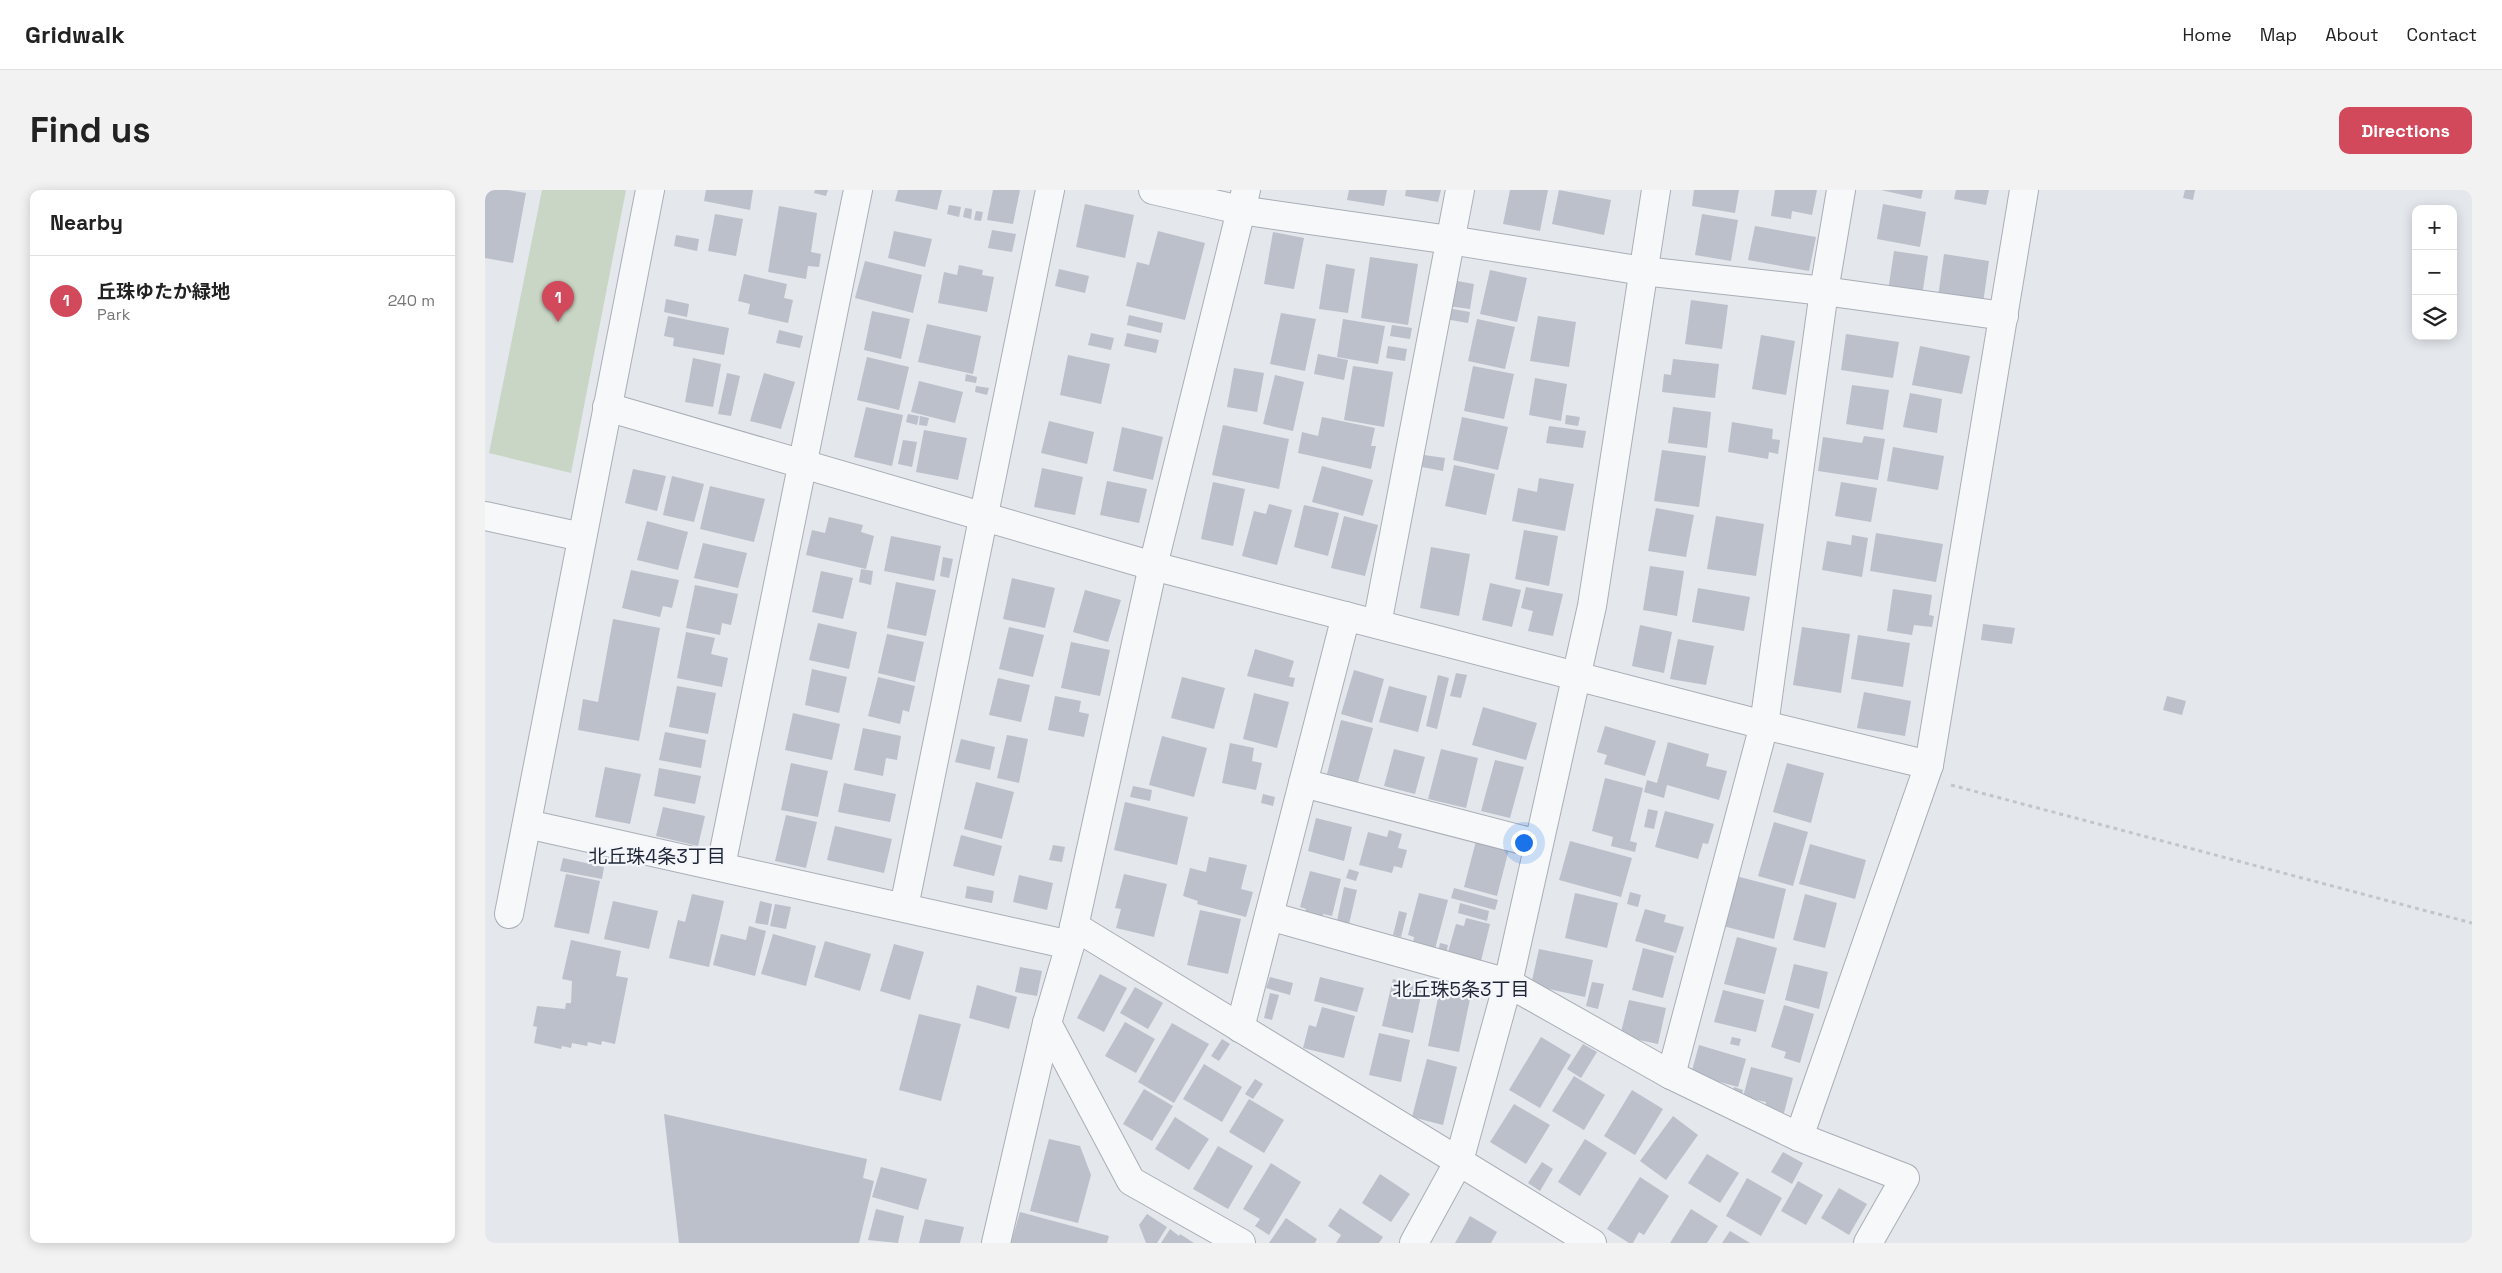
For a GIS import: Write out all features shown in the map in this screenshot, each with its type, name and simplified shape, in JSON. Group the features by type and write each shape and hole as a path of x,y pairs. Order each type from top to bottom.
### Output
{"street":[{"path":"509,914 650,190"},
{"path":"721,866 858,190"},
{"path":"904,907 1050,190"},
{"path":"1153,190 1243,200 1450,240 1643,271 1824,292 2004,316"},
{"path":"1377,624 1461,190"},
{"path":"1414,1243 1459,1161 1508,983 1592,606 1656,190"},
{"path":"1671,1075 1763,725 1824,292 1841,190"},
{"path":"1799,1137 1926,771 2024,190"},
{"path":"996,1243 1047,1023 1072,936 1153,566 1243,200"},
{"path":"607,407 1153,566 1763,725 1926,771"},
{"path":"485,516 582,538"},
{"path":"1240,1028 1346,616"},
{"path":"1303,783 1538,844"},
{"path":"527,824 904,907 1072,936 1240,1028 1592,1243"},
{"path":"1269,916 1508,983 1671,1075 1799,1137 1905,1178 1868,1243"},
{"path":"1047,1023 1131,1180 1241,1243"}],"path":[{"path":"1926,771 2472,923"}],"green space":[{"path":"542,190 626,190 571,473 489,453"}],"building":[{"path":"485,190 508,190 526,193 513,263 485,258"},
{"path":"706,190 753,190 750,210 704,201"},
{"path":"815,190 828,190 826,196 814,193"},
{"path":"898,190 942,190 937,210 895,201"},
{"path":"993,190 1020,190 1013,224 987,220"},
{"path":"1349,190 1387,190 1384,206 1347,200"},
{"path":"1406,190 1441,190 1438,202 1405,196"},
{"path":"1510,190 1548,190 1540,231 1503,224"},
{"path":"1559,190 1611,200 1604,235 1552,224"},
{"path":"1694,190 1739,190 1735,213 1692,206"},
{"path":"1775,190 1817,190 1812,215 1792,211 1791,219 1771,216"},
{"path":"1881,190 1923,190 1921,199"},
{"path":"1956,190 1989,190 1986,205 1954,199"},
{"path":"2185,190 2195,190 2193,200 2183,198"},
{"path":"1085,204 1134,215 1125,258 1076,247"},
{"path":"1883,204 1926,212 1920,247 1877,239"},
{"path":"949,205 961,207 959,217 947,214"},
{"path":"779,206 817,213 811,252 821,254 819,267 808,266 806,279 768,272"},
{"path":"965,208 972,209 971,219 963,217"},
{"path":"976,211 983,212 981,221 974,220"},
{"path":"715,214 743,219 736,256 708,251"},
{"path":"1702,214 1738,220 1731,261 1695,255"},
{"path":"1755,226 1816,237 1809,271 1748,260"},
{"path":"992,230 1016,234 1012,252 988,248"},
{"path":"894,231 932,239 925,267 888,258"},
{"path":"1158,231 1205,243 1185,320 1126,306 1137,262 1149,265"},
{"path":"1273,232 1304,238 1294,289 1264,284"},
{"path":"676,235 699,239 697,251 674,246"},
{"path":"1894,251 1928,256 1922,296 1888,291"},
{"path":"1944,254 1989,261 1983,303 1938,297"},
{"path":"1370,257 1418,264 1408,325 1361,318"},
{"path":"865,261 922,275 913,313 855,298"},
{"path":"1326,264 1355,269 1348,313 1319,309"},
{"path":"959,265 983,270 982,275 994,277 987,312 938,303 944,272 957,275"},
{"path":"1059,269 1089,276 1085,293 1055,286"},
{"path":"1490,270 1527,278 1517,322 1480,314"},
{"path":"744,274 787,284 784,298 793,300 788,323 748,314 750,304 738,301"},
{"path":"1452,280 1474,284 1470,309 1448,306"},
{"path":"666,299 689,304 687,317 664,312"},
{"path":"1691,300 1728,305 1722,349 1685,344"},
{"path":"1447,308 1470,312 1468,323 1445,319"},
{"path":"872,311 910,319 901,359 864,350"},
{"path":"1281,313 1316,319 1305,371 1270,364"},
{"path":"1129,315 1163,323 1161,333 1127,325"},
{"path":"668,316 729,328 724,355 673,346 674,338 664,336"},
{"path":"1538,316 1576,322 1569,367 1530,361"},
{"path":"1343,319 1385,326 1378,364 1337,357"},
{"path":"1477,319 1515,327 1505,369 1468,361"},
{"path":"927,324 981,336 973,374 918,362"},
{"path":"1392,325 1412,328 1410,339 1390,336"},
{"path":"779,330 803,336 800,348 776,343"},
{"path":"1091,333 1114,338 1111,350 1088,345"},
{"path":"1127,333 1159,340 1156,353 1124,346"},
{"path":"1846,334 1899,342 1893,378 1841,370"},
{"path":"1761,335 1795,341 1786,395 1752,389"},
{"path":"1388,346 1407,349 1405,361 1386,358"},
{"path":"1920,346 1970,356 1962,394 1912,385"},
{"path":"1318,354 1348,360 1344,380 1314,374"},
{"path":"1068,355 1110,364 1101,404 1060,395"},
{"path":"867,357 909,367 899,410 857,400"},
{"path":"693,358 721,364 713,407 685,402"},
{"path":"1673,359 1719,364 1715,398 1662,392 1664,374 1671,375"},
{"path":"1353,366 1393,372 1384,427 1344,420"},
{"path":"1473,366 1514,374 1504,419 1464,411"},
{"path":"1234,368 1264,373 1257,412 1227,407"},
{"path":"727,373 740,376 731,416 718,414"},
{"path":"764,373 795,382 781,429 750,421"},
{"path":"966,374 977,377 976,383 965,381"},
{"path":"1275,375 1304,382 1293,431 1263,424"},
{"path":"1535,378 1567,384 1561,421 1529,415"},
{"path":"919,381 963,392 955,423 911,412"},
{"path":"1852,385 1889,390 1883,430 1846,424"},
{"path":"976,386 989,388 987,395 975,392"},
{"path":"1910,393 1942,399 1937,433 1903,427"},
{"path":"866,407 903,415 892,466 854,457"},
{"path":"1673,407 1711,412 1707,448 1668,443"},
{"path":"908,414 919,416 917,425 906,422"},
{"path":"1566,415 1580,417 1578,426 1565,424"},
{"path":"920,416 929,418 927,426 919,425"},
{"path":"1322,417 1375,428 1371,446 1376,446 1371,469 1298,453 1302,432 1318,436"},
{"path":"1462,417 1508,427 1498,470 1453,460"},
{"path":"1049,421 1094,432 1087,464 1041,453"},
{"path":"1732,422 1773,429 1772,439 1780,440 1778,454 1769,452 1768,459 1728,452"},
{"path":"1223,425 1289,439 1279,489 1212,475"},
{"path":"1549,426 1586,431 1583,448 1546,443"},
{"path":"1122,427 1163,437 1153,480 1113,471"},
{"path":"924,430 967,438 958,480 916,472"},
{"path":"1864,436 1885,439 1878,480 1818,471 1823,437 1862,443"},
{"path":"903,440 917,442 912,467 898,464"},
{"path":"1893,447 1944,456 1938,490 1887,481"},
{"path":"1662,450 1706,456 1699,507 1654,501"},
{"path":"1424,455 1445,458 1443,471 1422,467"},
{"path":"1454,465 1495,474 1486,515 1445,506"},
{"path":"1322,466 1373,480 1363,516 1312,502"},
{"path":"1042,468 1083,477 1075,515 1034,507"},
{"path":"633,469 666,476 657,511 625,503"},
{"path":"672,476 704,484 694,522 663,515"},
{"path":"1539,478 1574,484 1565,531 1512,521 1518,488 1537,492"},
{"path":"1107,481 1147,489 1139,523 1100,515"},
{"path":"1213,482 1245,489 1233,546 1201,539"},
{"path":"1841,482 1877,488 1871,522 1835,516"},
{"path":"710,486 765,499 754,542 700,529"},
{"path":"1269,504 1292,510 1277,565 1242,556 1254,511 1266,514"},
{"path":"1304,505 1339,513 1328,556 1294,547"},
{"path":"1656,508 1694,515 1686,557 1648,551"},
{"path":"1344,516 1378,525 1365,576 1331,568"},
{"path":"1716,516 1764,524 1756,576 1707,569"},
{"path":"829,517 863,525 861,532 874,536 866,569 806,555 812,530 825,533"},
{"path":"647,521 688,532 678,570 637,560"},
{"path":"1524,530 1558,536 1549,586 1515,579"},
{"path":"1876,533 1943,544 1936,582 1870,571"},
{"path":"1852,535 1868,538 1862,577 1822,570 1827,541 1851,545"},
{"path":"891,536 941,546 934,581 884,571"},
{"path":"703,543 747,553 738,588 694,578"},
{"path":"1431,547 1470,554 1459,616 1420,608"},
{"path":"943,557 953,559 949,578 940,576"},
{"path":"1650,566 1684,571 1677,616 1643,610"},
{"path":"861,569 873,571 871,585 859,582"},
{"path":"631,570 679,580 672,608 663,606 660,617 622,608"},
{"path":"821,571 853,578 843,619 812,612"},
{"path":"1012,578 1055,588 1045,628 1003,619"},
{"path":"896,582 936,590 926,636 887,628"},
{"path":"1490,583 1521,590 1512,627 1482,620"},
{"path":"695,585 738,594 731,625 722,623 720,635 686,628"},
{"path":"1526,587 1563,594 1553,636 1528,631 1533,611 1521,608"},
{"path":"1698,588 1750,597 1744,631 1692,622"},
{"path":"1893,589 1932,595 1929,615 1934,616 1932,627 1914,625 1912,635 1887,631"},
{"path":"1085,590 1121,600 1108,642 1073,632"},
{"path":"613,619 660,628 639,741 578,730 583,699 598,702"},
{"path":"818,623 857,632 849,669 809,660"},
{"path":"1983,624 2015,628 2012,644 1981,640"},
{"path":"1640,625 1672,632 1664,673 1632,666"},
{"path":"1009,627 1044,635 1033,677 999,669"},
{"path":"1802,627 1850,634 1841,693 1793,685"},
{"path":"686,632 715,638 711,654 728,658 722,687 677,678"},
{"path":"887,634 924,642 915,682 878,673"},
{"path":"1858,635 1910,643 1903,687 1851,679"},
{"path":"1678,639 1714,646 1706,685 1670,679"},
{"path":"1071,642 1110,650 1100,696 1061,688"},
{"path":"1255,649 1294,661 1289,677 1295,678 1293,687 1247,676"},
{"path":"812,669 847,677 839,713 805,705"},
{"path":"1354,670 1384,679 1372,723 1341,714"},
{"path":"1456,673 1467,675 1461,698 1450,696"},
{"path":"1438,675 1449,678 1437,729 1426,726"},
{"path":"878,677 915,686 909,712 903,710 900,724 868,716"},
{"path":"1182,677 1225,688 1214,729 1171,718"},
{"path":"998,678 1030,685 1021,722 989,715"},
{"path":"677,686 716,693 708,734 669,727"},
{"path":"1389,686 1427,696 1418,732 1379,722"},
{"path":"1864,692 1911,701 1905,736 1857,728"},
{"path":"1254,693 1289,702 1277,748 1243,739"},
{"path":"1055,696 1081,701 1079,712 1089,714 1084,737 1048,730"},
{"path":"2167,696 2186,701 2182,715 2163,710"},
{"path":"1483,707 1537,723 1526,760 1472,745"},
{"path":"793,713 840,724 832,760 785,750"},
{"path":"1341,720 1373,728 1358,782 1327,774"},
{"path":"1605,726 1656,741 1645,776 1604,764 1607,755 1597,752"},
{"path":"863,728 901,736 897,760 886,758 883,776 854,770"},
{"path":"665,732 706,740 701,768 659,760"},
{"path":"1007,735 1028,739 1019,783 997,778"},
{"path":"1162,736 1207,748 1194,797 1149,785"},
{"path":"961,739 995,747 990,770 955,762"},
{"path":"1668,742 1709,754 1706,766 1727,771 1719,800 1667,785 1664,798 1644,792 1647,780 1657,783"},
{"path":"1230,743 1254,748 1252,761 1262,763 1256,790 1222,783"},
{"path":"1394,749 1425,757 1415,794 1384,786"},
{"path":"1441,749 1478,758 1466,808 1428,799"},
{"path":"1495,760 1524,767 1510,818 1481,811"},
{"path":"791,763 828,771 818,817 781,810"},
{"path":"1787,763 1824,773 1811,823 1773,812"},
{"path":"605,767 641,774 630,824 595,817"},
{"path":"659,768 701,776 695,804 654,796"},
{"path":"1605,778 1643,788 1630,841 1637,843 1635,852 1611,846 1613,837 1592,831"},
{"path":"976,782 1014,792 1002,839 964,829"},
{"path":"844,783 896,794 890,822 838,812"},
{"path":"1133,786 1152,790 1150,801 1130,797"},
{"path":"1263,794 1275,797 1273,806 1261,803"},
{"path":"1125,802 1188,817 1177,865 1114,850"},
{"path":"663,807 705,816 698,846 656,836"},
{"path":"1648,809 1658,811 1654,829 1644,827"},
{"path":"1665,811 1714,824 1708,844 1703,843 1698,859 1655,847"},
{"path":"786,815 817,822 806,868 775,861"},
{"path":"1316,818 1352,827 1344,861 1308,851"},
{"path":"1774,822 1808,832 1793,886 1758,876"},
{"path":"835,826 892,839 884,873 827,860"},
{"path":"1389,830 1402,834 1398,848 1407,850 1402,868 1394,866 1392,873 1359,865 1368,832 1387,837"},
{"path":"961,835 1002,846 994,876 953,866"},
{"path":"1476,841 1509,849 1497,896 1464,887"},
{"path":"1570,841 1632,858 1621,897 1559,880"},
{"path":"1810,844 1866,860 1855,899 1799,884"},
{"path":"1053,845 1065,847 1062,862 1049,860"},
{"path":"1209,857 1247,865 1241,889 1253,892 1246,917 1197,904 1198,901 1183,896 1190,868 1206,872"},
{"path":"563,858 604,867 602,879 560,871"},
{"path":"1349,869 1359,872 1356,881 1346,878"},
{"path":"1310,871 1341,879 1332,916 1323,914 1322,922 1304,917 1306,909 1300,907"},
{"path":"566,874 600,881 589,934 554,927"},
{"path":"1124,874 1167,884 1154,937 1116,928 1121,909 1115,908"},
{"path":"1019,875 1053,883 1047,910 1013,902"},
{"path":"1736,876 1786,889 1774,939 1723,926"},
{"path":"967,886 994,891 992,903 965,898"},
{"path":"1344,887 1357,890 1349,924 1337,921"},
{"path":"1454,888 1498,900 1495,910 1451,898"},
{"path":"1630,892 1641,895 1638,907 1627,904"},
{"path":"1419,893 1448,900 1435,949 1413,943 1414,937 1408,935"},
{"path":"1575,893 1618,903 1607,948 1565,938"},
{"path":"692,894 724,901 709,967 669,958 678,920 685,922"},
{"path":"1805,894 1837,903 1825,948 1793,940"},
{"path":"613,901 658,911 649,949 604,939"},
{"path":"760,901 772,904 768,925 755,923"},
{"path":"1460,903 1489,911 1487,921 1458,913"},
{"path":"775,904 791,907 786,929 770,926"},
{"path":"1645,909 1666,915 1664,922 1684,927 1676,953 1635,941"},
{"path":"1200,910 1241,919 1228,974 1187,965"},
{"path":"1399,911 1407,913 1401,937 1393,935"},
{"path":"1466,918 1490,924 1481,961 1448,952 1456,924 1464,926"},
{"path":"749,926 766,931 755,976 713,965 721,934 746,940"},
{"path":"773,934 816,946 806,986 761,974"},
{"path":"1737,937 1777,948 1765,994 1724,984"},
{"path":"571,940 621,951 616,976 628,978 615,1044 602,1041 601,1045 588,1042 587,1046 572,1043 571,1048 562,1046 561,1049 534,1043 537,1027 533,1026 537,1006 565,1009 566,1003 571,1003 572,981 562,979"},
{"path":"825,941 871,954 860,991 814,977"},
{"path":"1440,943 1448,945 1446,954 1438,952"},
{"path":"894,944 924,952 910,1000 880,991"},
{"path":"1643,948 1674,956 1663,998 1632,990"},
{"path":"1539,949 1593,960 1585,997 1531,985"},
{"path":"1794,964 1828,972 1819,1009 1785,1000"},
{"path":"1020,967 1042,971 1037,996 1015,992"},
{"path":"1100,974 1127,988 1104,1032 1077,1018"},
{"path":"1270,977 1293,983 1290,995 1266,988"},
{"path":"1320,977 1364,988 1357,1012 1314,1001"},
{"path":"1393,979 1423,986 1413,1033 1382,1026"},
{"path":"1592,982 1604,984 1598,1009 1586,1006"},
{"path":"977,985 1017,997 1009,1029 969,1018"},
{"path":"1135,987 1163,1003 1148,1029 1120,1013"},
{"path":"1723,990 1764,1000 1756,1032 1714,1022"},
{"path":"1270,993 1279,995 1272,1020 1264,1018"},
{"path":"1439,993 1470,999 1459,1052 1428,1046"},
{"path":"1629,1000 1666,1008 1658,1044 1620,1036"},
{"path":"1784,1005 1814,1014 1800,1063 1784,1058 1786,1052 1771,1047"},
{"path":"1322,1007 1355,1016 1344,1058 1303,1048 1309,1025 1316,1027"},
{"path":"919,1014 961,1024 941,1101 899,1090"},
{"path":"1125,1022 1155,1039 1136,1073 1105,1056"},
{"path":"1172,1023 1209,1044 1174,1103 1138,1082"},
{"path":"1379,1033 1410,1040 1401,1082 1369,1075"},
{"path":"1541,1037 1571,1055 1540,1108 1509,1090"},
{"path":"1732,1037 1741,1039 1739,1046 1730,1044"},
{"path":"1222,1039 1230,1044 1219,1061 1211,1056"},
{"path":"1583,1044 1597,1052 1581,1078 1567,1069"},
{"path":"1699,1045 1746,1059 1738,1087 1691,1074"},
{"path":"1427,1059 1457,1067 1443,1125 1412,1117"},
{"path":"1204,1064 1242,1087 1222,1122 1183,1099"},
{"path":"1751,1067 1793,1078 1784,1113 1765,1108 1766,1102 1743,1097"},
{"path":"1574,1076 1605,1095 1584,1130 1552,1111"},
{"path":"1255,1079 1263,1084 1253,1099 1245,1094"},
{"path":"1734,1087 1743,1090 1740,1103 1731,1100"},
{"path":"1144,1089 1173,1106 1152,1141 1123,1124"},
{"path":"1632,1090 1663,1109 1635,1155 1604,1136"},
{"path":"1249,1099 1284,1120 1264,1153 1229,1132"},
{"path":"1514,1104 1550,1125 1526,1164 1490,1142"},
{"path":"664,1114 867,1159 863,1178 874,1181 859,1243 679,1243"},
{"path":"1673,1116 1698,1135 1666,1180 1640,1161"},
{"path":"1175,1117 1209,1139 1189,1170 1155,1149"},
{"path":"1049,1139 1080,1146 1091,1175 1078,1223 1030,1211"},
{"path":"1585,1139 1607,1153 1580,1196 1558,1182"},
{"path":"1218,1146 1253,1166 1228,1209 1193,1189"},
{"path":"1783,1152 1803,1163 1792,1184 1771,1172"},
{"path":"1707,1154 1739,1173 1720,1203 1688,1183"},
{"path":"1542,1162 1553,1169 1540,1191 1528,1183"},
{"path":"1271,1163 1301,1182 1269,1235 1255,1226 1260,1219 1243,1209"},
{"path":"881,1167 927,1179 918,1210 872,1197"},
{"path":"1380,1174 1410,1194 1391,1222 1362,1203"},
{"path":"1640,1177 1669,1196 1644,1235 1639,1232 1633,1243 1629,1243 1607,1229"},
{"path":"1747,1178 1782,1198 1761,1236 1726,1216"},
{"path":"1798,1181 1823,1195 1806,1225 1781,1211"},
{"path":"1839,1188 1867,1204 1849,1235 1821,1218"},
{"path":"1340,1208 1383,1237 1379,1243 1336,1243 1341,1235 1328,1226"},
{"path":"876,1209 904,1216 898,1243 868,1240"},
{"path":"1691,1209 1718,1226 1707,1243 1670,1243"},
{"path":"1020,1212 1109,1236 1107,1243 1011,1243"},
{"path":"1147,1214 1167,1227 1157,1243 1146,1243 1139,1225"},
{"path":"1470,1216 1497,1232 1491,1243 1455,1243"},
{"path":"1286,1218 1317,1239 1315,1243 1269,1243"},
{"path":"925,1219 964,1227 960,1243 919,1243"},
{"path":"1170,1229 1179,1236 1180,1234 1194,1243 1161,1243"},
{"path":"1730,1231 1750,1243 1722,1243"}],"place":[{"name":"丘珠ゆたか緑地","path":"558,322"}],"district":[{"name":"北丘珠4条3丁目","path":"657,856"},
{"name":"北丘珠5条3丁目","path":"1461,989"}]}
